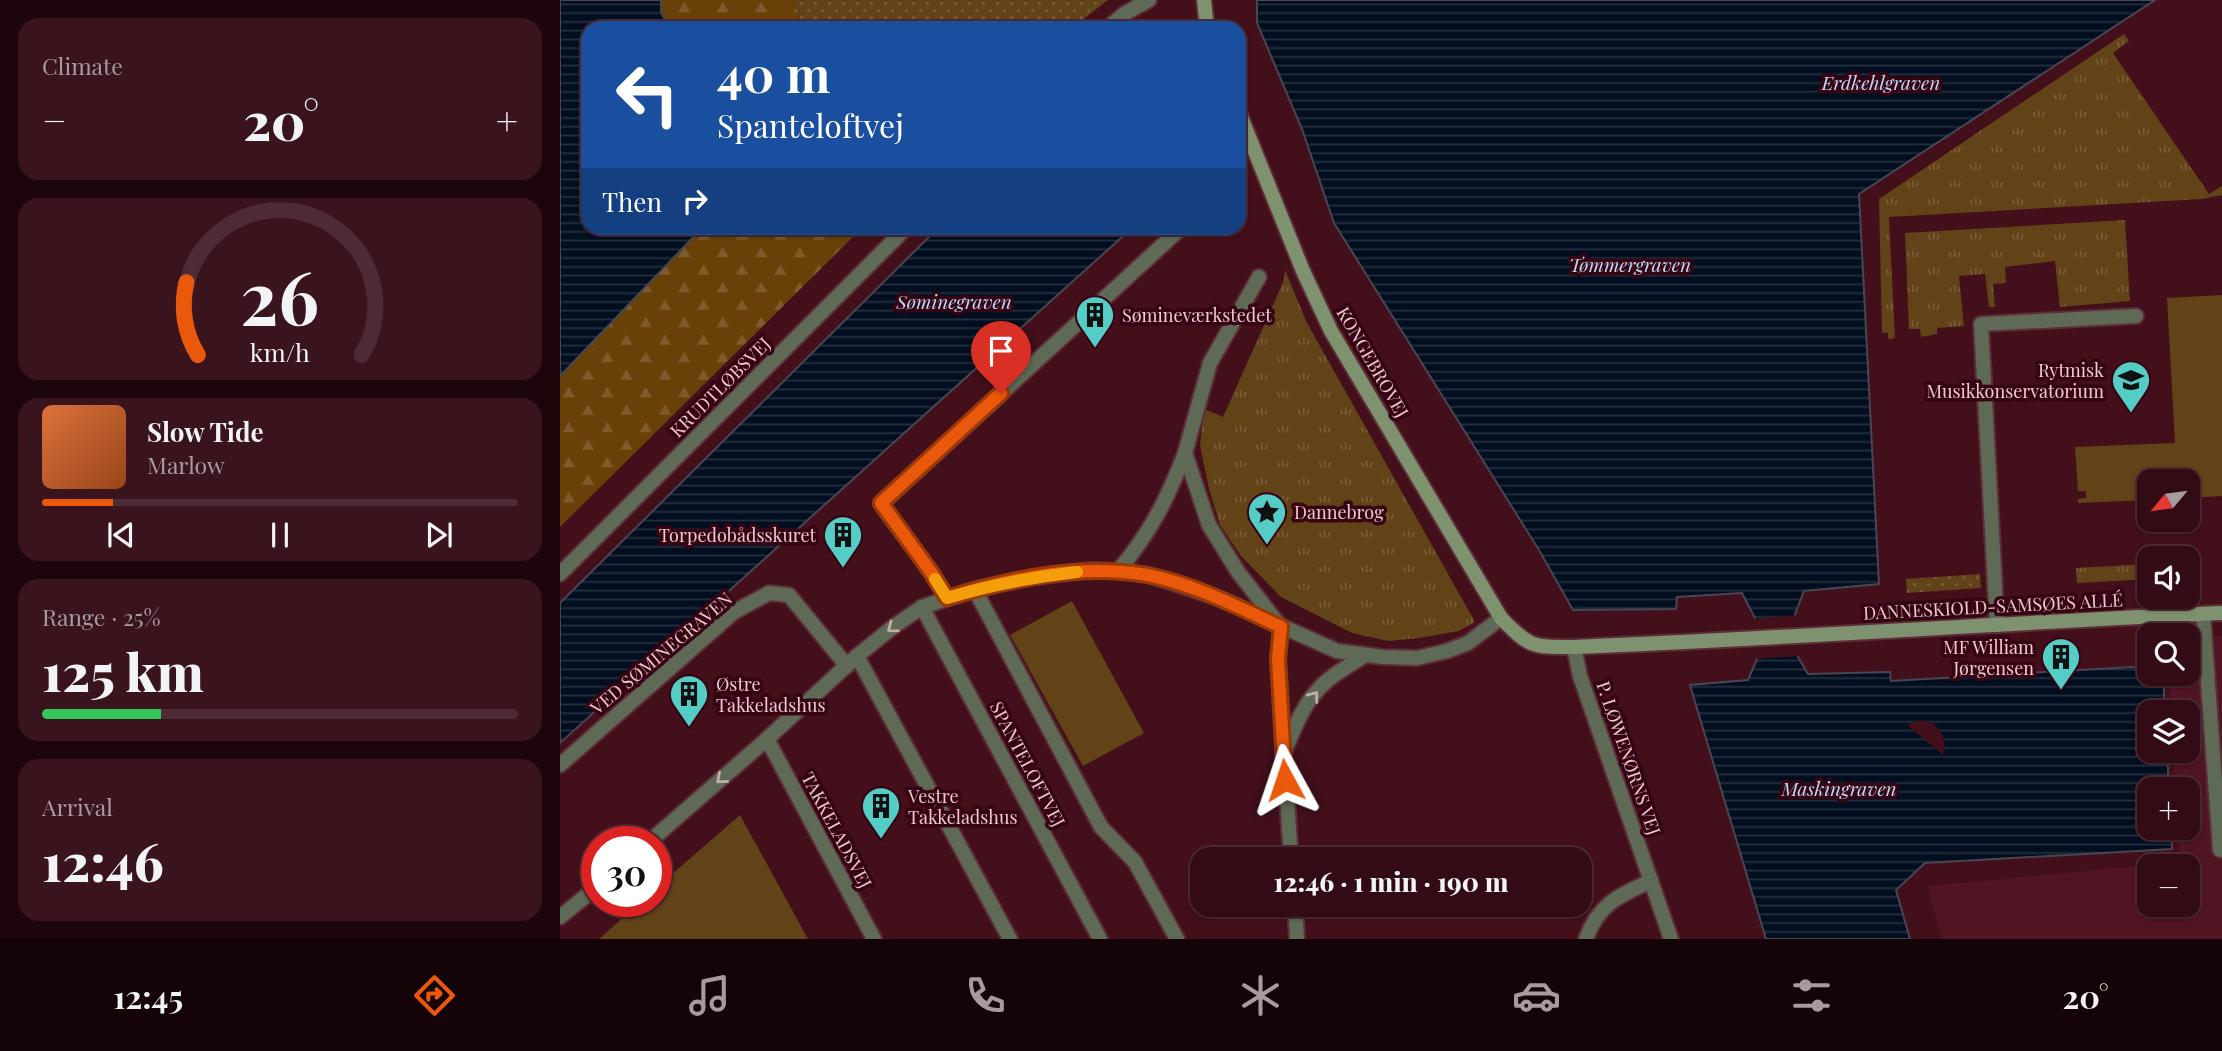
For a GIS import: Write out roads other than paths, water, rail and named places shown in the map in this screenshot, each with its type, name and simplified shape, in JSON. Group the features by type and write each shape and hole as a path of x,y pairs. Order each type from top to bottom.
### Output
{"street":[{"path":"1116,21 1149,0"},
{"path":"1204,0 1206,21"},
{"name":"KONGEBROVEJ","path":"1246,129 1303,271 1331,331 1501,618"},
{"name":"KRUDTLØBSVEJ","path":"560,574 899,235"},
{"path":"947,598 881,503 1173,235"},
{"path":"1118,571 1142,543 1161,508 1185,453 1210,363 1259,277"},
{"path":"1997,625 1981,324 2136,316"},
{"path":"1185,453 1209,526 1238,572 1281,627 1278,659 1290,847"},
{"path":"667,826 852,661 922,607 975,590 1036,576 1091,570 1149,575 1221,599 1337,651 1366,655 1417,658 1447,651 1468,643 1501,618 1520,638 1539,647 1574,647"},
{"path":"975,590 1101,827 1135,862 1177,939"},
{"name":"VED SØMINEGRAVEN","path":"560,765 734,612 769,593 789,595 852,661 1010,939"},
{"name":"SPANTELOFTVEJ","path":"922,607 1100,939"},
{"name":"DANNESKIOLD-SAMSØES ALLÉ","path":"1574,647 1751,640 2222,613"},
{"path":"2203,614 2220,850"},
{"name":"P. LØWENØRNS VEJ","path":"1574,647 1580,676 1671,939"},
{"path":"1283,754 1316,691 1366,655"},
{"name":"TAKKELADSVEJ","path":"767,739 874,939"},
{"path":"1586,939 1598,914 1607,905 1617,897 1651,881"},
{"path":"560,917 581,900"},
{"path":"1296,917 1297,939"}],"water":[{"path":"560,0 661,0 661,12 666,21 581,21 581,235 695,235 560,376"},
{"name":"Tømmergraven","path":"1257,0 2155,0 1859,194 1879,584 1804,591 1795,614 1798,657 1808,674 1890,672 1891,681 2137,667 2137,686 2164,686 2164,700 2137,700 2137,763 2168,763 2168,777 2137,777 2137,840 2172,840 2172,849 1925,863 1896,890 1910,939 1766,939 1690,685 1748,680 1757,659 1755,618 1742,593 1677,597 1676,609 1573,610 1539,550 1334,223 1302,129 1257,23"},
{"name":"Søminegraven","path":"931,235 1124,235 560,743 560,603"}],"place":[{"name":"Sømineværkstedet","path":"1095,349"},
{"name":"Rytmisk Musikkonservatorium","path":"2131,414"},
{"name":"Dannebrog","path":"1267,546"},
{"name":"Torpedobådsskuret","path":"843,569"},
{"name":"MF William Jørgensen","path":"2061,691"},
{"name":"Østre Takkeladshus","path":"689,728"},
{"name":"Vestre Takkeladshus","path":"881,840"}],"water label":[{"name":"Erdkehlgraven","path":"1881,82"},
{"name":"Maskingraven","path":"1839,788"}]}
